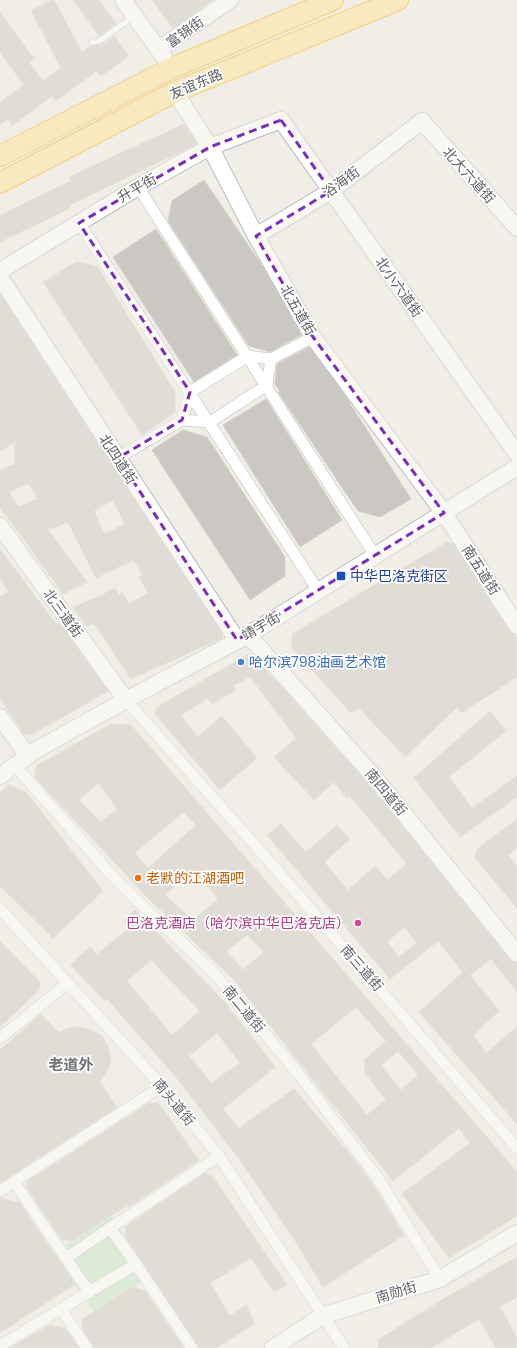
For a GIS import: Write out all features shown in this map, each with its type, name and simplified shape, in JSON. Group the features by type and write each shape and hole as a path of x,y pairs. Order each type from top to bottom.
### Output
{"highway":[{"name":"友谊东路","path":"0,156 172,68 333,0"},
{"name":"友谊东路","path":"0,183 175,92 398,0"}],"street":[{"path":"123,0 172,68"},
{"name":"富锦街","path":"159,49 230,0"},
{"name":"北五道街","path":"175,92 210,147 256,236 313,337 444,513"},
{"name":"升平街","path":"0,271 138,187 210,147 281,120"},
{"name":"北小六道街","path":"281,120 517,454"},
{"name":"浴海街","path":"256,236 331,191 422,121"},
{"name":"北大六道街","path":"422,121 517,228"},
{"path":"138,187 376,556"},
{"path":"79,223 319,591"},
{"name":"北四道街","path":"0,277 118,458 242,638"},
{"path":"182,420 190,392 248,356 271,360 313,337"},
{"path":"118,458 182,420 210,422 267,385 271,360"},
{"name":"靖宇街","path":"0,776 21,761 126,700 242,638 517,467"},
{"name":"南五道街","path":"444,513 517,626"},
{"name":"北三道街","path":"0,526 126,700"},
{"name":"南四道街","path":"242,638 376,779 517,954"},
{"name":"南三道街","path":"126,700 262,853 517,1148"},
{"path":"0,717 21,761"},
{"name":"南二道街","path":"21,761 118,882 215,974 301,1077 377,1177 440,1279"},
{"name":"南头道街","path":"0,909 162,1086 219,1156 344,1348"},
{"path":"0,1038 68,983"},
{"path":"0,1191 162,1086"},
{"path":"66,1258 219,1156"},
{"path":"14,1182 89,1292"},
{"path":"110,1228 192,1348"},
{"name":"南勋街","path":"273,1348 322,1316 440,1279 517,1233"},
{"path":"0,1346 136,1264"},
{"path":"62,1309 87,1348"}],"lane":[{"path":"92,42 99,41 135,16"}],"highlighted area":[{"path":"281,120 331,191 256,236 313,337 444,513 237,640 118,458 182,420 190,392 79,223 210,147"}],"green space":[{"path":"111,1216 151,1276 93,1311 53,1253"}],"building":[{"path":"51,0 54,0 82,52 91,46 101,45 114,36 129,56 101,76 97,71 56,101 52,96 12,126 8,119 0,125 0,102 24,85 0,52 0,12 34,59 29,63 43,81 61,68 31,11"},
{"path":"73,0 99,0 116,24 99,36"},
{"path":"152,0 212,0 173,28"},
{"path":"184,124 197,144 68,206 70,208 0,242 0,215 71,181 69,177"},
{"path":"204,180 263,267 301,335 270,352 249,346 168,221 172,201"},
{"path":"156,229 237,355 194,382 113,257"},
{"path":"76,262 97,266 175,392 175,412 142,435 43,282"},
{"path":"0,294 222,634 222,638 131,679 94,623 86,626 73,607 115,588 119,595 122,592 129,604 148,593 139,577 143,575 133,560 96,578 68,522 48,530 87,582 63,594 0,507 0,470 15,464 15,442 0,451","holes":["29,483 38,499 19,507 9,492","113,500 125,524 104,534 94,511"]},
{"path":"309,347 342,391 411,499 380,517 358,511 278,392 280,391 275,384 277,364"},
{"path":"266,399 342,520 300,547 223,425"},
{"path":"183,430 207,437 285,557 285,576 250,600 152,450"},
{"path":"447,542 453,544 509,631 517,638 517,677 461,713 457,707 405,757 359,708 351,713 292,648 292,634"},
{"path":"0,549 56,624 59,623 108,691 31,735 24,734 0,698 0,597 9,592 0,578"},
{"path":"247,655 254,656 369,785 510,960 517,963 517,992 491,959 470,975 499,1011 473,1035 486,1053 517,1027 517,1124 419,1012 463,972 438,941 390,979 267,835 281,824 306,852 337,825 350,839 324,862 348,890 375,866 387,880 407,864 350,796 347,798 334,782 314,800 274,757 296,738 250,677 232,686 236,690 212,704 208,698 181,715 197,737 222,716 257,758 220,790 155,714 157,707","holes":["404,927 417,943 399,957 387,942"]},
{"path":"490,711 506,731 449,777 472,808 517,776 517,797 460,837 414,778"},
{"path":"111,724 131,725 517,1172 517,1216 449,1258 402,1194 470,1143 459,1128 393,1181 234,980 148,898 35,778 36,766","holes":["99,783 117,809 101,822 79,800","183,812 196,825 148,868 135,853","193,869 218,899 193,920 165,895","247,935 264,952 243,970 226,951","356,1007 386,1041 364,1060 365,1073 386,1100 367,1115 311,1044","398,1051 418,1075 401,1090 381,1066"]},
{"path":"9,785 26,792 103,891 53,938 0,886 0,792"},
{"path":"517,819 517,848 508,855 517,866 517,908 475,858 477,849"},
{"path":"135,910 225,1002 275,1067 223,1109 239,1128 294,1089 355,1160 376,1189 404,1235 323,1287 294,1239 240,1160 176,1077 107,999 105,1001 70,965 90,947 97,954 131,927 124,920","holes":["151,960 200,1011 172,1035 127,981","217,1033 240,1063 211,1083 189,1056"]},
{"path":"0,941 40,982 39,990 0,1027"},
{"path":"41,1014 59,1033 68,1028 80,1027 91,1030 102,1036 108,1047 111,1060 108,1070 100,1082 117,1107 0,1183 0,1050"},
{"path":"149,1103 159,1104 199,1160 127,1208 128,1205 71,1241 61,1239 27,1188 28,1181"},
{"path":"205,1173 213,1177 287,1285 274,1292 251,1258 210,1283 230,1316 246,1305 255,1324 216,1348 199,1348 125,1236 126,1226"},
{"path":"0,1198 20,1203 75,1284 0,1333"},
{"path":"517,1257 517,1297 500,1307 517,1338 517,1348 496,1348 479,1319 431,1348 378,1348 379,1339 450,1295"},
{"path":"132,1287 145,1290 184,1348 94,1348 82,1328 82,1319"},
{"path":"49,1325 65,1328 79,1348 10,1348"}],"place":[{"name":"中华巴洛克街区","path":"341,576"},
{"name":"哈尔滨798油画艺术馆","path":"241,662"},
{"name":"老默的江湖酒吧","path":"138,878"},
{"name":"巴洛克酒店（哈尔滨中华巴洛克店）","path":"358,923"}],"district":[{"name":"老道外","path":"71,1065"}]}
